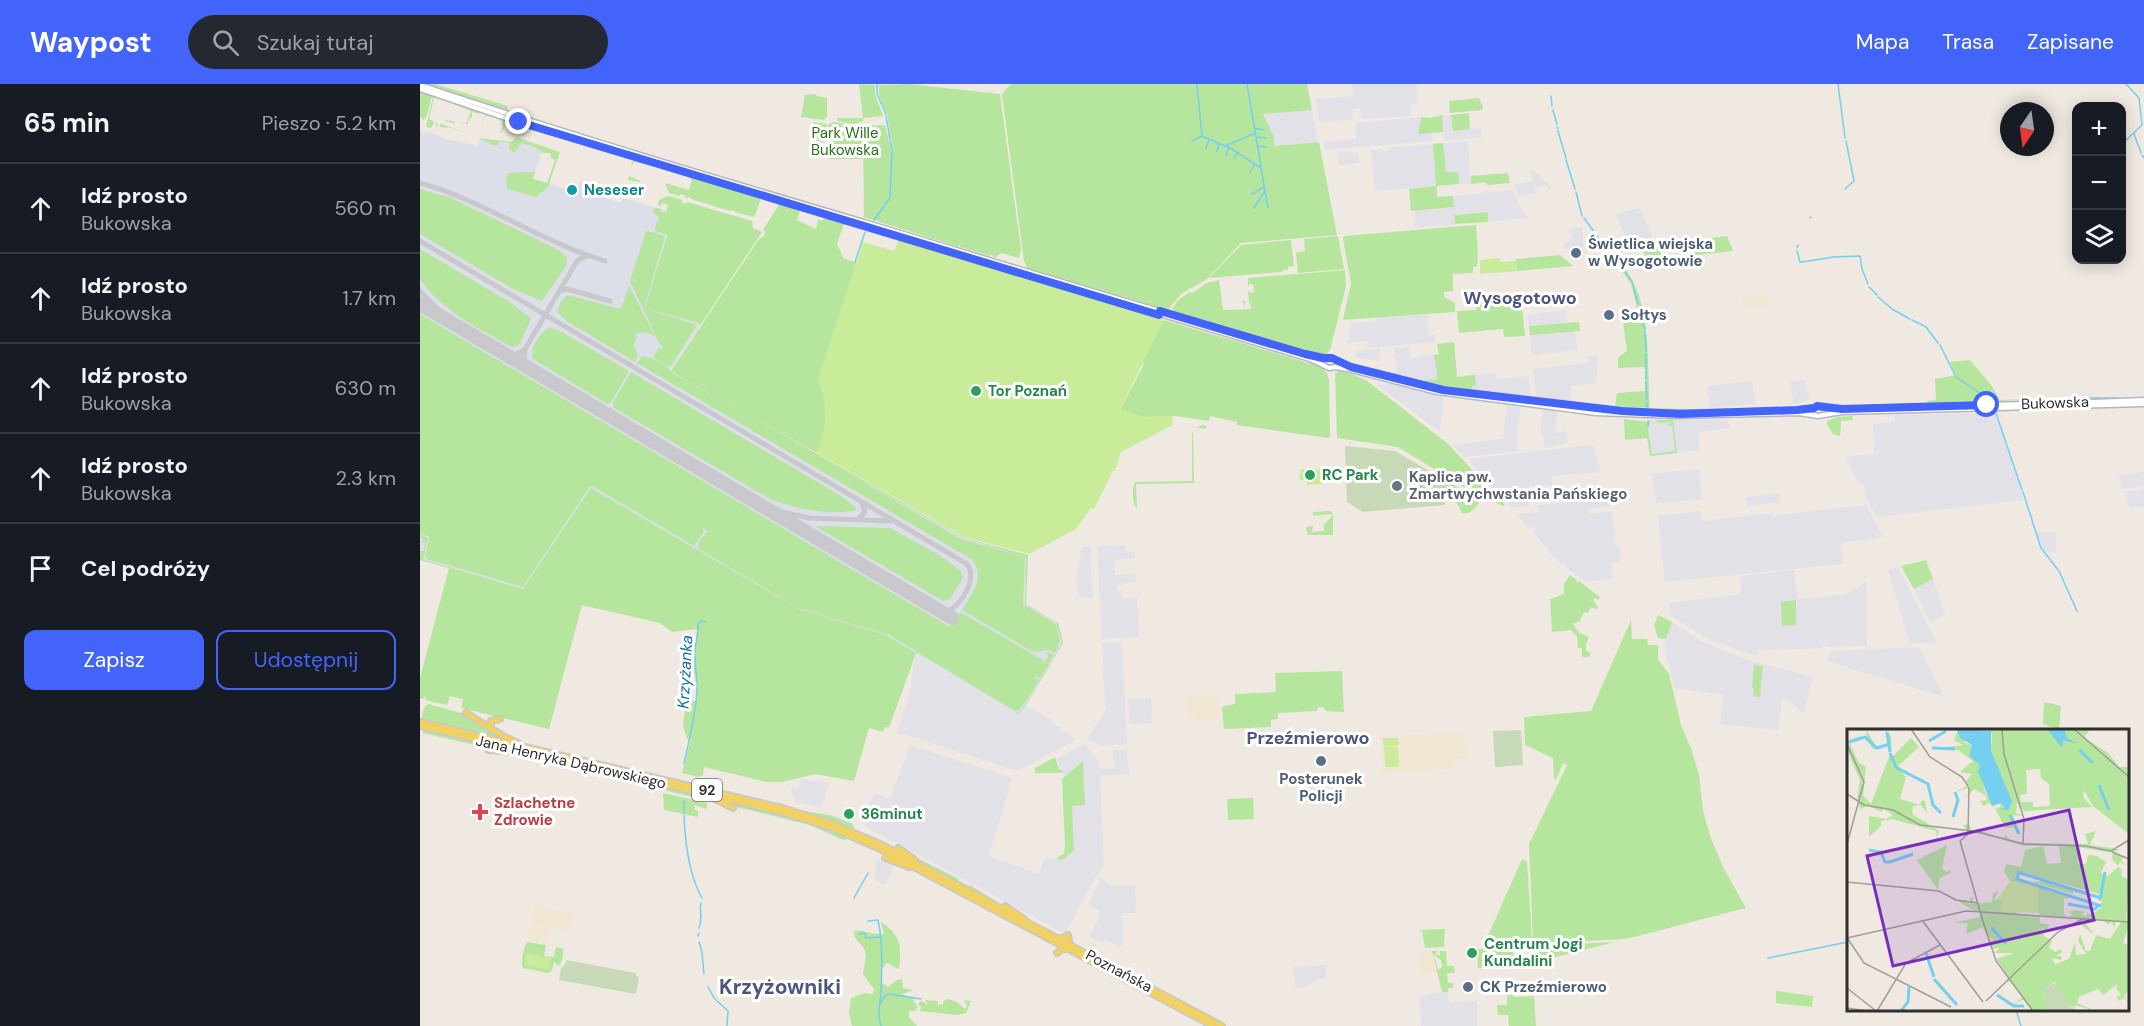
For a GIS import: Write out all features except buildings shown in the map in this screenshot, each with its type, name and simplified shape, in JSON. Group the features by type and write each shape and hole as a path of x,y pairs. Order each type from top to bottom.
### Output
{"main road":[{"path":"420,87 518,122 1160,313 1329,368 1352,370 1444,393 1601,413 1675,416 1814,414 1819,416 1822,414 1822,407 1817,406 1814,408 1670,414 1606,410 1443,390 1404,382 1332,358 1305,354 1160,313 420,87"},
{"path":"1131,303 1167,312 1171,310 1172,313 1192,321"},
{"path":"1324,365 1328,358"},
{"path":"1334,367 1336,361"},
{"name":"Bukowska","path":"1822,407 1842,409 2144,402"},
{"name":"Bukowska","path":"1822,414 2144,402"},
{"path":"1814,408 1814,414"},
{"path":"466,713 505,737 537,752"},
{"path":"491,729 491,721 500,719"},
{"name":"Jana Henryka Dąbrowskiego","path":"420,724 826,825 866,842 1019,923"},
{"path":"488,750 537,752"},
{"name":"Jana Henryka Dąbrowskiego","path":"537,752 810,815 843,827 1016,917"},
{"path":"694,791 733,808"},
{"path":"769,805 786,807"},
{"path":"898,848 929,870"},
{"path":"885,858 922,872"},
{"path":"1005,906 1028,923"},
{"path":"995,916 1005,915"},
{"name":"Poznańska","path":"1016,917 1053,939"},
{"name":"Poznańska","path":"1019,923 1222,1026"},
{"path":"1068,935 1071,948 1057,953 1057,946 1053,939 1068,935"},
{"name":"Poznańska","path":"1071,948 1213,1026"},
{"path":"1093,969 1107,969"}],"shaded area":[{"path":"1352,84 1417,84 1418,103 1411,104 1411,116 1361,119 1360,108 1352,109 1353,120 1319,122 1316,99 1353,96"},
{"path":"1312,110 1317,142 1274,146 1274,137 1263,114"},
{"path":"1451,115 1453,131 1481,128 1482,137 1444,140 1442,116"},
{"path":"1421,117 1418,133 1432,132 1433,141 1325,150 1324,142 1356,139 1355,123"},
{"path":"423,131 422,137 426,131 449,140 476,145 476,151 480,138 491,142 507,141 519,145 520,141 543,148 533,179 567,189 566,194 572,196 575,195 581,180 587,182 588,180 598,185 599,196 621,203 623,198 667,211 667,234 646,307 701,324 672,369 796,443 964,538 1028,555 1026,604 1058,623 1063,643 1028,702 1018,714 885,635 524,590 420,560 420,132"},
{"path":"1468,141 1471,184 1459,184 1458,172 1446,173 1443,143"},
{"path":"1433,144 1436,186 1375,191 1371,149 1382,148 1382,151 1389,148"},
{"path":"1337,152 1358,152 1360,163 1339,165"},
{"path":"1533,169 1551,187 1549,189 1545,185 1535,187 1536,193 1519,196 1514,185 1533,181 1530,170"},
{"path":"1513,190 1520,208 1527,215 1526,218 1488,222 1487,212 1455,214 1455,224 1415,228 1414,211 1453,207 1453,196"},
{"path":"1640,208 1654,241 1646,242 1644,239 1640,242 1629,243 1615,214"},
{"path":"1582,227 1584,247 1564,249 1563,246 1573,237 1566,229"},
{"path":"1767,295 1771,305 1743,307 1742,297"},
{"path":"1566,310 1567,323 1529,326 1527,316 1530,314"},
{"path":"1427,314 1429,335 1435,335 1436,342 1368,348 1367,341 1347,343 1351,323 1363,322 1365,325 1365,322 1377,321 1377,318"},
{"path":"1575,331 1577,350 1532,355 1530,335"},
{"path":"1409,347 1411,358 1434,355 1439,379 1417,381 1387,373 1397,371 1396,358 1393,358 1394,348"},
{"path":"1380,349 1380,361 1356,358 1356,351"},
{"path":"1598,355 1596,383 1571,386 1568,402 1536,396 1533,369 1588,363 1587,356"},
{"path":"1496,373 1497,379 1529,376 1531,397 1482,393 1472,390 1471,375"},
{"path":"1804,380 1810,399 1794,405 1790,381"},
{"path":"1752,381 1755,404 1710,408 1707,386"},
{"path":"1389,384 1444,397 1440,432 1377,385"},
{"path":"1507,405 1521,407 1517,437 1519,451 1464,457 1452,445 1503,439"},
{"path":"1543,410 1557,411 1555,433 1566,431 1568,443 1545,448 1543,435 1540,435"},
{"path":"1995,413 2023,500 1876,517 1864,493 1865,488 1859,483 1845,457 1874,454 1873,424 1895,422 1895,415"},
{"path":"1650,420 1727,420 1731,428 1698,432 1700,450 1652,456 1647,422"},
{"path":"1591,445 1601,472 1552,476 1553,485 1528,487 1529,506 1509,508 1509,505 1483,476 1482,471 1478,472 1468,459"},
{"path":"1699,469 1702,499 1656,504 1652,474"},
{"path":"2144,472 2144,486 2122,489 2119,475"},
{"path":"2144,489 2144,507 2129,508 2125,492"},
{"path":"1779,493 1780,502 1747,506 1746,497"},
{"path":"1609,499 1610,506 1589,509 1590,514 1611,511 1616,532 1613,533 1615,533 1614,539 1619,547 1621,562 1611,563 1612,579 1586,582 1566,568 1566,563 1561,564 1532,531 1535,531 1534,527 1529,528 1516,514 1539,512 1538,505"},
{"path":"1866,505 1883,537 1841,543 1843,564 1665,582 1658,516 1700,511 1702,521 1773,513 1774,517"},
{"path":"2035,532 2056,532 2056,553 2044,552"},
{"path":"1126,545 1126,552 1135,552 1135,558 1115,560 1115,575 1136,574 1136,582 1118,584 1118,591 1122,591 1122,598 1137,598 1139,637 1102,639 1097,546"},
{"path":"1091,546 1093,599 1080,597 1076,579 1082,547"},
{"path":"1898,567 1937,642 1935,644 1914,643 1910,645 1888,569"},
{"path":"1794,570 1798,599 1844,595 1866,582 1867,646 1827,647 1823,645 1823,648 1759,650 1756,656 1710,640 1671,616 1669,603 1741,594 1740,576"},
{"path":"1933,579 1945,614 1930,622 1914,589"},
{"path":"1672,622 1701,641 1726,651 1726,653 1727,651 1745,659 1813,677 1803,714 1789,700 1782,699 1778,730 1720,724 1723,695 1674,688 1664,646"},
{"path":"1122,642 1127,744 1100,746 1087,739 1107,708 1105,707 1102,643"},
{"path":"1919,647 1944,697 1827,661 1831,651"},
{"path":"915,654 1017,714 1025,705 1052,720 1052,723 1061,728 1060,730 1074,737 1075,740 1020,770 898,734 910,694"},
{"path":"1218,695 1220,719 1197,720 1194,715 1188,716 1187,697"},
{"path":"1151,698 1152,723 1129,724 1128,699"},
{"path":"1464,732 1465,758 1452,759 1452,769 1383,772 1381,737"},
{"path":"1085,744 1099,763 1099,769 1114,768 1113,750 1126,749 1129,774 1100,776 1104,866 1092,883 1065,934 865,826 864,820 874,793 890,799 910,745 1012,778 989,856 1038,874 1045,859 1067,857 1064,777 1057,759"},
{"path":"801,778 829,783 822,808 796,802 791,792 792,788 798,789"},
{"path":"877,860 894,867 885,885 874,879"},
{"path":"1101,878 1109,885 1135,886 1136,913 1121,913 1123,942 1120,947 1105,940 1102,943 1089,936 1100,911 1088,904"},
{"path":"535,905 550,908 550,911 555,912 556,909 573,913 569,931 531,924"},
{"path":"529,927 550,930 545,943 528,939"},
{"path":"1432,951 1438,972 1419,973 1418,952"},
{"path":"1326,965 1326,978 1301,988 1295,988 1294,967"},
{"path":"1448,992 1449,1002 1477,1001 1477,1026 1421,1026 1419,997"}],"green space":[{"path":"424,84 435,84 508,106 508,111 506,112"},
{"path":"859,84 875,85 875,94 883,116 863,118"},
{"path":"909,84 1000,94 1021,250 1019,258 1001,253 995,258 991,254 990,256 960,247 960,244 959,247 864,217 863,126 885,125 891,149 893,149 887,114 879,95 879,85"},
{"path":"1011,84 1307,84 1312,110 1263,114 1274,137 1274,146 1319,142 1337,235 1241,243 1207,279 1181,294 1168,310 1027,268 1024,261 1002,94"},
{"path":"420,91 503,119 506,124 501,133 499,131 503,126 501,120 484,117 485,115 480,112 479,114 472,112 465,132 467,124 456,121 466,123 471,111 436,97 429,119 438,124 436,128 436,123 431,128 426,127 433,96 426,118 423,120 420,117"},
{"path":"816,94 827,98 827,117 824,120 801,117 805,95"},
{"path":"1479,98 1482,110 1450,113 1449,101"},
{"path":"1469,113 1470,129 1453,131 1451,115"},
{"path":"1442,115 1443,132 1418,134 1421,117 1430,118"},
{"path":"837,118 863,118 863,121 854,124 837,121"},
{"path":"814,122 827,124 824,142 814,140 814,136 811,135"},
{"name":"Park Wille Bukowska","path":"833,122 861,126 863,159 829,159 828,125"},
{"path":"440,124 444,125 465,132 440,127"},
{"path":"516,137 560,152 548,187 536,197 507,189 506,176 509,173 535,172 533,179 547,183 555,160 551,158 550,153 542,153 542,150 521,143 515,152 510,151 509,142 498,142 499,145 493,145 479,138 512,142"},
{"path":"1443,143 1446,172 1458,172 1459,184 1437,186 1437,197 1453,196 1454,207 1411,211 1409,189 1436,186 1433,144"},
{"path":"637,159 761,198 755,216 730,211 690,197 685,198 686,196 681,194 680,196 669,193 665,183 689,190 692,180 665,169 635,162 632,164 629,176 640,181 628,180 632,162"},
{"path":"1508,173 1510,183 1471,184 1471,176"},
{"path":"420,189 451,198 557,249 566,256 567,265 542,301 513,289 420,234"},
{"path":"668,196 682,200 686,204 687,202 752,221 753,228 762,232 701,324 645,308 667,235 654,230 659,217 653,212 654,208 666,213 668,205 662,203 660,207 658,205 659,200"},
{"path":"780,203 800,210 797,220 816,229 817,219 822,221 826,216 846,223 837,244 844,259 856,262 830,416 817,453 753,417 964,538 1028,555 1026,604 1058,623 1063,643 1028,702 1018,714 916,653 889,728 885,727 883,732 869,728 854,781 815,774 782,782 766,782 704,767 703,775 698,777 682,773 691,739 687,739 683,726 686,701 696,701 694,665 697,629 672,632 660,623 582,605 549,729 461,708 463,699 450,696 447,705 426,700 425,696 423,699 420,698 420,678 449,568 420,560 420,551 424,551 425,542 421,543 423,540 420,535 428,538 423,558 425,560 523,589 591,488 799,609 886,635 1015,712 1019,712 1028,701 1062,643 1056,622 1025,604 1026,557 963,538 795,444 671,371 759,239 764,236 765,231 763,230"},
{"path":"1488,212 1488,222 1455,224 1454,215"},
{"path":"1476,225 1477,266 1473,267 1473,273 1453,274 1453,291 1444,292 1444,297 1455,303 1455,312 1343,320 1351,283 1344,236"},
{"path":"646,231 665,236 644,308 697,325 670,367 653,357 659,348 663,347 630,281"},
{"path":"1338,236 1344,269 1298,273 1296,253 1305,251 1304,239"},
{"path":"1727,236 1733,251 1696,255 1690,241"},
{"path":"900,238 1031,279 899,240 893,251"},
{"name":"Tor Poznań","path":"899,240 1164,320 1120,409 1143,417 1172,416 1173,425 1121,452 1115,471 1112,471 1094,509 1091,508 1076,529 1029,554 964,537 817,453 825,416 824,399 818,379 863,242 894,251"},
{"path":"1291,240 1294,266 1288,267 1288,270 1209,278 1241,245"},
{"path":"1641,244 1658,244 1662,257 1646,259"},
{"path":"1605,247 1629,274 1639,297 1646,328 1650,408 1615,406 1617,393 1645,391 1645,367 1618,368 1618,357 1627,351 1622,314 1638,311 1631,284"},
{"path":"420,249 508,301 531,318 520,344 513,347 508,345 460,317 438,300 420,279"},
{"path":"1560,255 1573,266 1517,271 1516,259"},
{"path":"1499,258 1500,262 1516,261 1517,271 1480,274 1480,260"},
{"path":"1345,270 1346,286 1330,350 1325,356 1174,312 1172,309 1178,300 1190,292 1192,293 1207,283 1219,280 1223,310 1251,309 1248,290 1250,293 1254,292 1253,284 1249,284 1248,288 1248,278"},
{"path":"1035,281 1155,315 1157,318 1319,366 1327,373 1329,380 1329,374 1330,437 1237,425 1237,422 1210,416 1209,421 1176,416 1143,417 1120,410 1144,364"},
{"path":"629,286 655,336 645,332 635,335 637,337 633,346 638,354 635,362 568,322 557,312 560,303 567,295 621,309"},
{"path":"1521,297 1525,336 1504,337 1503,329 1459,333 1457,311 1476,310 1476,301"},
{"path":"420,314 950,627 960,612 1043,660 1042,664 1048,657 1047,652 1054,654 1040,679 1036,675 1035,678 1039,680 1027,700 1015,711 889,635 798,608 697,548 702,537 708,532 703,528 703,533 694,546 592,486 523,587 427,559 425,555 430,537 420,534"},
{"path":"1579,322 1580,331 1530,335 1529,326"},
{"path":"549,327 562,332 629,371 611,402 607,404 533,359 536,341"},
{"path":"1454,342 1457,377 1475,375 1476,385 1472,386 1472,390 1417,381 1438,379 1434,355 1439,354 1437,344"},
{"path":"643,356 659,361 671,372 961,539 1025,557 1023,604 1056,624 1060,641 1055,653 1048,650 1033,652 962,610 978,578 976,565 971,559 637,363"},
{"path":"1970,360 2000,400 2041,399 2000,401 1994,395 1989,401 1927,403 1927,401 1936,400 1935,379 1956,375 1950,362"},
{"path":"1338,371 1367,381 1449,445 1505,505 1467,489 1398,447 1337,438 1335,374"},
{"path":"631,372 841,496 856,510 834,512 812,510 770,499 614,408 613,403"},
{"path":"1852,416 1853,420 1841,421 1840,436 1833,434 1827,424 1827,421 1837,417"},
{"path":"1624,419 1647,422 1651,420 1648,429 1652,454 1675,451 1672,426 1667,425 1673,422 1659,423 1655,420 1673,420 1677,453 1650,456 1647,438 1625,440"},
{"path":"1201,425 1207,426 1205,429 1198,428 1194,431"},
{"path":"1193,432 1194,483 1136,484 1137,509 1133,496 1135,482 1192,481"},
{"path":"1345,446 1395,451 1462,490 1458,496 1444,497 1445,505 1363,512 1347,502"},
{"name":"RC Park","path":"1301,469 1321,470 1322,484 1307,485 1307,479 1299,481"},
{"path":"1465,492 1480,501 1468,513 1462,513 1457,503 1444,497 1461,498"},
{"path":"1331,511 1333,515 1333,535 1308,535 1306,528 1309,526 1313,526 1312,532 1324,531 1324,525 1332,516 1331,514 1314,516 1312,512"},
{"path":"815,526 890,528 939,555 961,571 963,578 950,599 943,601"},
{"path":"1926,560 1933,579 1914,589 1901,566"},
{"path":"1570,575 1577,580 1576,583 1579,581 1600,597 1598,600 1595,598 1593,600 1598,607 1596,609 1591,607 1588,613 1584,612 1580,621 1573,624 1579,633 1589,637 1586,651 1591,653 1589,657 1582,657 1582,648 1578,648 1577,636 1571,630 1552,632 1550,599 1564,594 1564,584"},
{"path":"1796,600 1796,625 1782,626 1781,602"},
{"path":"1658,615 1672,622 1666,639 1658,638 1654,626"},
{"path":"1631,620 1632,639 1647,639 1648,645 1658,645 1658,659 1669,674 1681,725 1699,775 1703,810 1710,836 1723,867 1746,908 1626,939 1536,943 1533,939 1529,844 1567,765 1563,763 1556,780 1554,779 1553,758 1525,745 1524,717 1591,711"},
{"path":"1754,665 1763,666 1760,697 1753,696"},
{"path":"1342,671 1344,712 1326,711 1323,707 1318,707 1317,711 1278,713 1278,719 1271,720 1271,727 1224,729 1222,707 1235,704 1235,694 1276,692 1275,673"},
{"path":"2044,702 2061,706 2059,729 2043,724"},
{"path":"428,704 469,715 503,738 482,733 482,731 421,720 424,708"},
{"path":"420,728 513,750 483,747 423,733"},
{"path":"1521,730 1523,765 1495,767 1493,731"},
{"path":"1383,738 1398,738 1399,745 1385,747 1398,747 1399,766 1386,767 1386,771"},
{"path":"1055,757 1059,769 1064,771 1035,773 1035,768"},
{"path":"1083,761 1085,805 1072,806 1074,850 1064,859 1058,860 1058,857 1064,854 1065,844 1062,779"},
{"path":"591,769 696,794 726,805 588,772"},
{"path":"663,793 707,803 707,809 694,805 695,810 698,811 698,817 664,810"},
{"path":"1253,798 1254,819 1228,820 1227,799"},
{"path":"720,800 797,817 850,836 843,840 810,825 736,807"},
{"path":"791,809 830,815 853,824 854,827 853,829"},
{"path":"905,852 970,885 1021,917 928,867"},
{"path":"1522,859 1527,861 1532,939 1528,944 1488,944 1488,936"},
{"path":"881,922 896,936 900,949 898,969 887,963 881,970 882,983 888,987 902,979 903,988 914,990 902,994 913,999 918,1008 915,1011 909,1011 909,1017 917,1026 852,1026 849,1013 851,998 865,993 873,994 874,989 863,974 865,952 856,939 854,931 884,934"},
{"path":"1445,929 1444,947 1425,948 1422,931 1418,930"},
{"path":"527,942 546,945 544,956 554,957 556,947 564,949 559,966 554,962 552,970 548,973 523,968 522,959"},
{"path":"1615,942 1537,962 1539,970 1537,969 1536,946"},
{"path":"1513,947 1514,966 1478,968 1477,949"},
{"path":"1432,951 1438,951 1434,956 1438,970 1442,967 1441,960 1435,956 1437,954 1440,956 1440,951 1446,951 1447,966 1454,966 1455,973 1447,973 1448,983 1453,983 1453,988 1448,988 1448,992 1442,992"},
{"path":"527,953 551,958 548,970 525,965"},
{"path":"566,960 636,973 639,977 636,994 559,980 561,968 565,965"},
{"path":"1776,991 1813,996 1812,1007 1776,1003"},
{"path":"1507,995 1534,996 1536,1026 1509,1026 1508,1015 1498,1015 1497,1005 1507,1005"},
{"path":"947,999 957,1002 965,1009 967,1006 964,1000 971,1001 966,1013 957,1015 920,1011 921,1007 918,1004 921,1001 928,1005 925,1000 938,1001 938,1007 940,1004 943,1005"}],"waterway":[{"path":"877,84 877,94 886,114"},
{"path":"1197,84 1202,136 1230,148 1261,168 1268,208"},
{"path":"1247,84 1261,166"},
{"path":"1838,84 1845,138"},
{"path":"2126,84 2139,98 2142,125 2126,140"},
{"path":"1551,96 1552,106"},
{"path":"1553,110 1557,124"},
{"path":"886,116 890,139"},
{"path":"1254,128 1264,130"},
{"path":"1558,131 1566,158"},
{"path":"1246,137 1254,134"},
{"path":"2134,134 2141,153"},
{"path":"1192,141 1202,136"},
{"path":"1256,137 1266,138"},
{"path":"1225,146 1244,138"},
{"path":"1206,148 1209,140"},
{"path":"890,141 892,149"},
{"path":"1845,189 1854,181 1846,141"},
{"path":"1217,151 1219,143"},
{"path":"1258,146 1266,147"},
{"path":"1226,155 1229,147"},
{"path":"874,220 890,198 892,151"},
{"path":"1234,159 1238,152"},
{"path":"1566,160 1575,189"},
{"path":"1250,172 1254,165"},
{"path":"1252,194 1264,187"},
{"path":"1254,208 1265,191"},
{"path":"1576,192 1582,216"},
{"path":"1584,218 1603,244"},
{"path":"855,262 865,232"},
{"path":"1606,247 1623,270"},
{"path":"1797,251 1800,262 1860,256 1868,284"},
{"path":"1625,271 1633,283"},
{"path":"1633,285 1638,304"},
{"path":"1869,287 1877,295"},
{"path":"1878,297 1892,309 1910,319"},
{"path":"1639,307 1643,322"},
{"path":"1912,320 1926,327 1938,343"},
{"path":"1643,324 1645,329"},
{"path":"1645,332 1646,351"},
{"path":"1940,345 1955,375"},
{"path":"1646,354 1646,369"},
{"path":"1646,371 1646,379"},
{"path":"1956,377 1990,400"},
{"path":"1646,382 1647,400"},
{"path":"2088,398 2116,398"},
{"path":"2003,402 2073,401"},
{"path":"1615,408 1622,409"},
{"path":"1726,410 1785,409"},
{"path":"1996,413 2022,490"},
{"path":"1690,418 1758,416"},
{"path":"1648,421 1648,426"},
{"path":"2023,492 2041,548 2059,571 2077,611"},
{"name":"Krzyżanka","path":"684,764 696,700 695,648 698,624 701,621 706,622"},
{"name":"Krzyżanka","path":"684,806 684,813"},
{"name":"Krzyżanka","path":"684,815 688,858 702,898"},
{"path":"854,898 868,873"},
{"name":"Krzyżanka","path":"699,928 701,903"},
{"path":"868,921 878,920 880,929 882,965 879,1013 881,1026"},
{"path":"859,934 865,933 866,938 881,937"},
{"name":"Krzyżanka","path":"699,942 704,974"},
{"path":"1768,958 1847,942"},
{"name":"Krzyżanka","path":"708,987 714,998 728,1011 727,1026"},
{"path":"881,1002 889,994 921,999"},
{"path":"2016,1011 2021,1026"}],"taxiway":[{"path":"420,183 467,200 558,243 605,261"},
{"path":"420,241 967,564 971,576 967,590 949,611 937,609"},
{"path":"531,370 524,361 525,349 577,261 586,256"},
{"path":"560,291 567,289 610,301"},
{"path":"420,291 451,323"},
{"path":"502,353 513,356 524,350"},
{"path":"752,500 782,512 809,518 891,521"},
{"path":"858,520 865,512 862,503"}],"runway":[{"path":"420,304 952,618"}],"place":[{"name":"Neseser","path":"572,190"},
{"name":"Świetlica wiejska w Wysogotowie","path":"1576,253"},
{"name":"Sołtys","path":"1609,315"},
{"name":"Tor Poznań","path":"976,391"},
{"name":"RC Park","path":"1310,475"},
{"name":"Kaplica pw. Zmartwychwstania Pańskiego","path":"1397,486"},
{"name":"Posterunek Policji","path":"1321,761"},
{"name":"Szlachetne Zdrowie","path":"480,812"},
{"name":"36minut","path":"849,814"},
{"name":"Centrum Jogi Kundalini","path":"1472,953"},
{"name":"CK Przeźmierowo","path":"1468,987"}],"district":[{"name":"Wysogotowo","path":"1520,298"},
{"name":"Przeźmierowo","path":"1308,738"},
{"name":"Krzyżowniki","path":"780,987"}],"route":[{"path":"519,122 1159,315 1160,311 1305,354 1332,358 1351,367 1404,382 1434,388 1606,410 1680,414 1788,411 1812,409 1817,406 1842,409 1987,405"}]}
